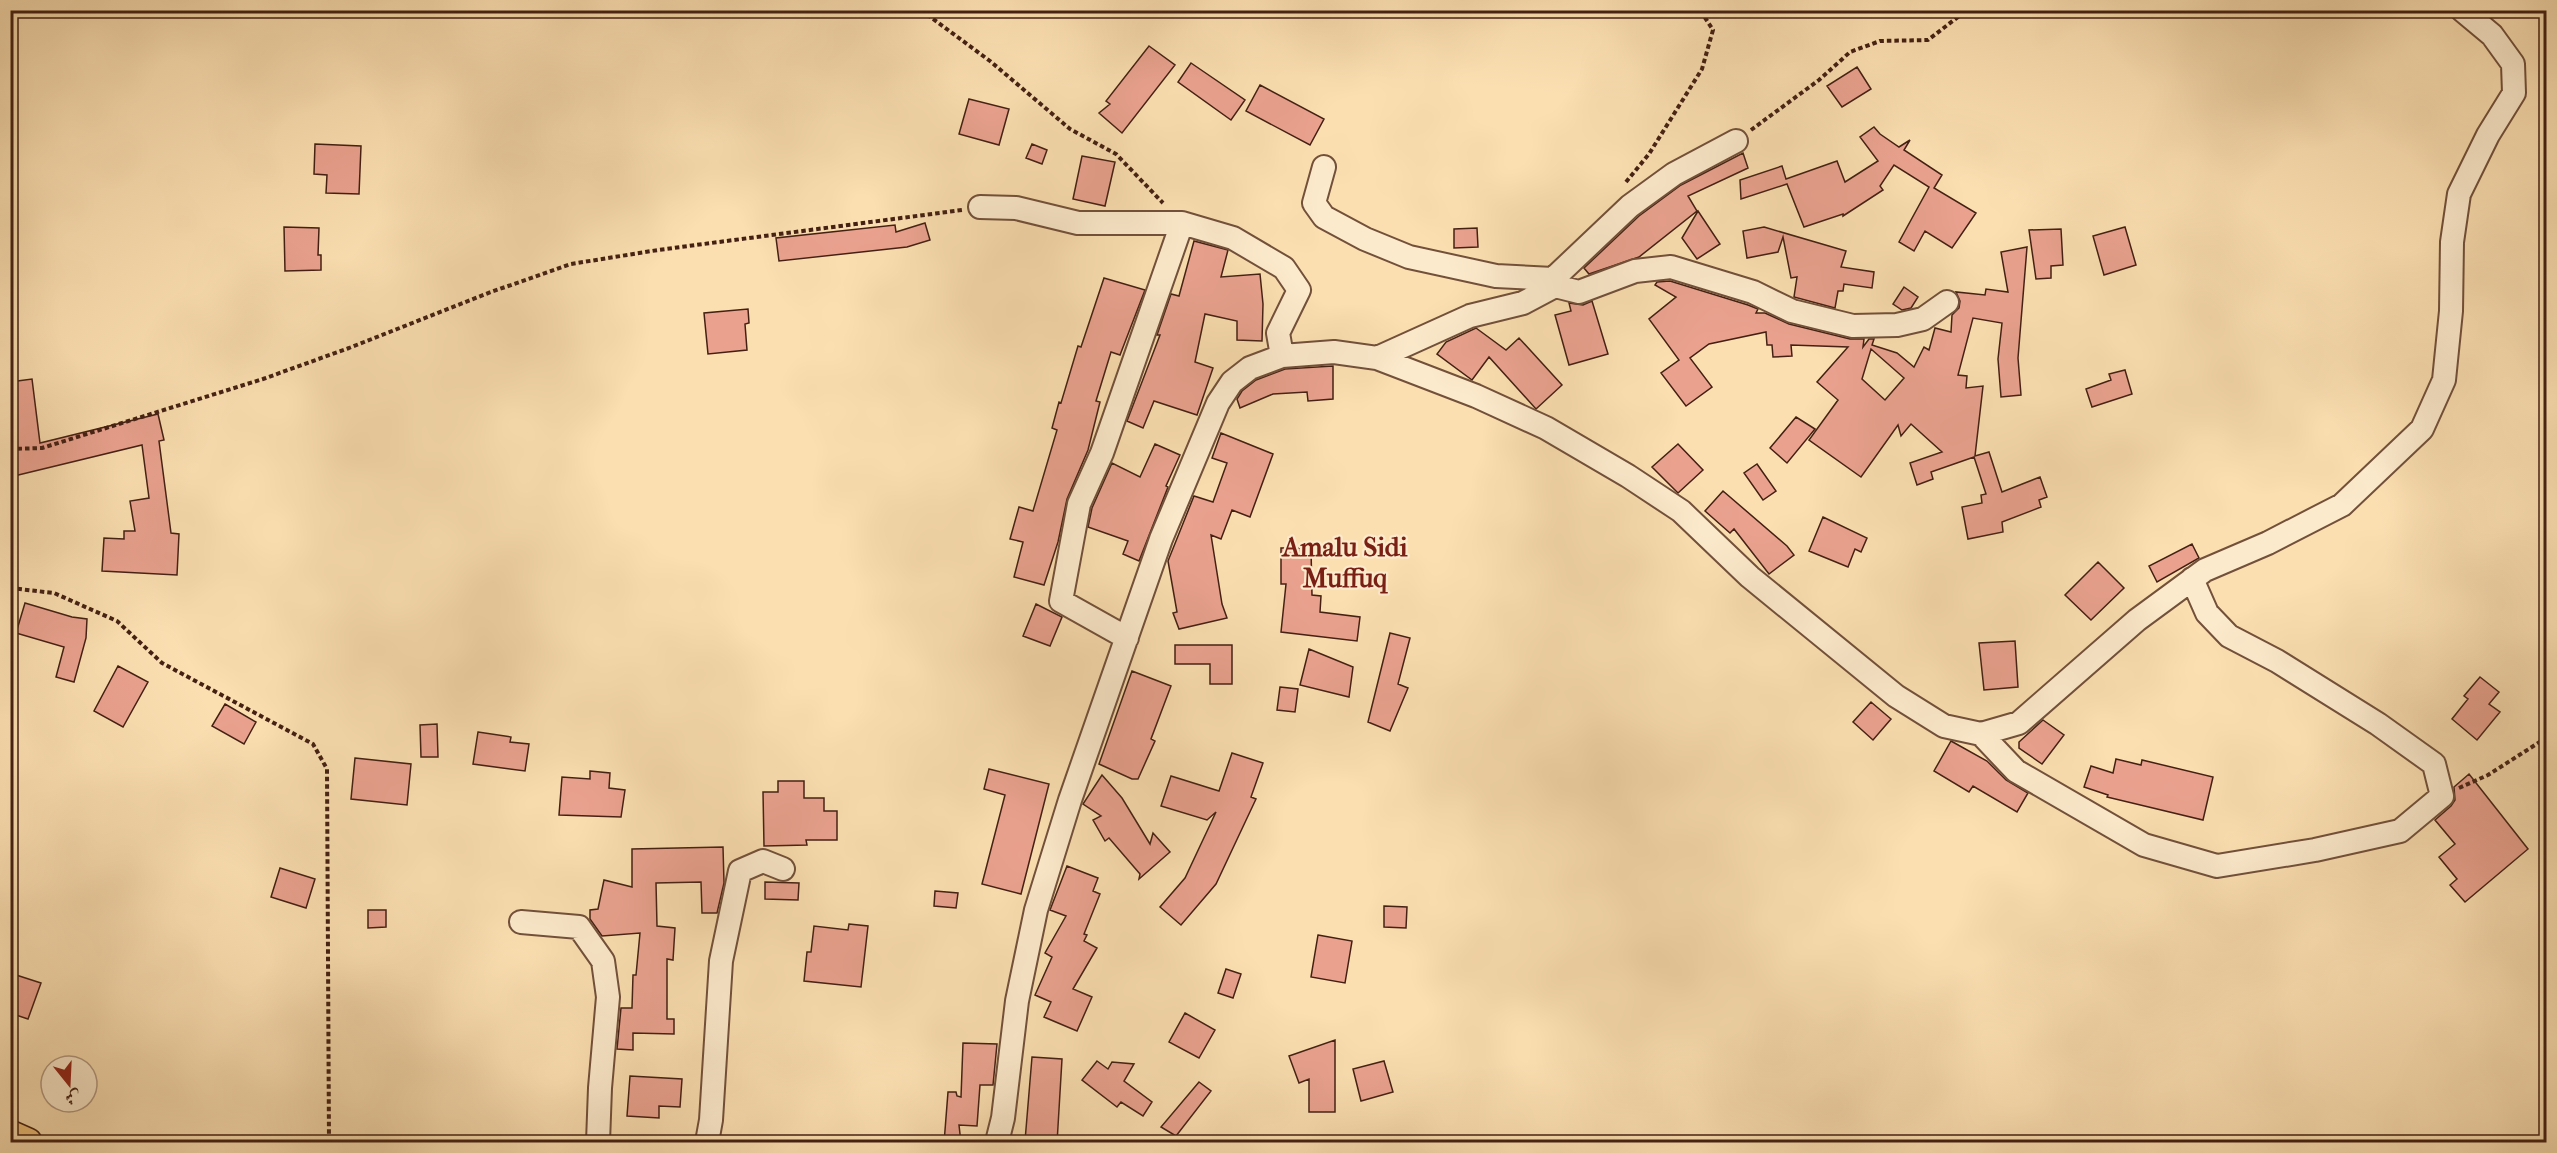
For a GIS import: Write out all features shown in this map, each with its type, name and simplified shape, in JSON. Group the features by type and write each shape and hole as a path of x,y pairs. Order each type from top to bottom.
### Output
{"main road":[{"path":"10,1134 28,1143"}],"street":[{"path":"997,1143 1003,1118 1017,1001 1036,910 1070,800 1161,539 1218,403 1232,382 1250,368 1282,356 1334,352 1377,358 1466,392 1546,428 1628,476 1681,512 1750,577 1896,696 1944,726 1981,734 2019,723 2137,620 2192,579 2205,570 2268,543 2342,505 2422,429 2444,380 2451,311 2452,242 2459,194 2488,135 2514,93 2513,64 2492,35 2462,10"},
{"path":"1377,358 1470,316 1523,303 1554,283 1630,206 1674,174 1736,141"},
{"path":"1324,167 1314,203 1324,218 1408,257 1496,276 1554,283 1579,291 1635,271 1671,267 1753,292 1792,311 1853,326 1897,325 1923,320 1947,302"},
{"path":"981,207 1016,208 1078,224 1182,223 1233,238 1284,268 1299,291 1278,333 1282,356"},
{"path":"1127,638 1061,601 1079,504 1102,453 1182,223"},
{"path":"1981,734 2016,771 2144,845 2217,866 2315,850 2400,831 2442,796 2434,764 2378,724 2277,661 2229,636 2207,614 2192,579"},
{"path":"707,1143 711,1120 721,961 740,871 763,861 783,869"},
{"path":"521,922 579,927 603,961 608,997 598,1143"}],"path":[{"path":"921,10 990,61 1070,129 1116,154 1182,223"},
{"path":"1622,187 1649,154 1702,69 1713,30 1700,10"},
{"path":"1736,141 1818,80 1850,52 1880,41 1928,40 1967,10"},
{"path":"10,448 42,448 262,379 571,264 658,250 981,207"},
{"path":"10,588 54,593 117,621 162,663 313,744 327,769 328,1143"},
{"path":"2442,796 2488,775 2547,738"}],"building":[{"path":"1149,46 1175,65 1122,133 1099,113 1110,104 1106,101"},
{"path":"1191,63 1245,100 1231,120 1178,82"},
{"path":"1857,67 1871,89 1842,107 1827,86"},
{"path":"1260,85 1324,119 1310,145 1246,111"},
{"path":"969,99 1009,109 999,145 959,134"},
{"path":"1874,127 1899,147 1910,140 1904,150 1942,175 1934,188 1976,213 1952,248 1925,231 1914,251 1899,242 1929,187 1894,165 1880,186 1883,190 1843,216 1843,214 1804,227 1787,184 1741,199 1740,180 1782,166 1786,179 1837,161 1845,182 1878,161 1860,137"},
{"path":"315,144 361,146 359,194 326,193 327,175 314,174"},
{"path":"1032,144 1047,150 1042,164 1026,158"},
{"path":"1743,153 1748,168 1688,196 1697,211 1639,257 1589,274 1584,268 1639,216 1681,185"},
{"path":"1082,156 1115,162 1105,206 1073,199"},
{"path":"1698,211 1720,244 1697,259 1682,238"},
{"path":"925,223 930,240 907,247 779,261 776,238 895,225 896,232"},
{"path":"284,227 319,228 318,255 321,255 321,270 285,271"},
{"path":"1764,227 1846,251 1841,267 1874,272 1872,288 1844,284 1843,291 1838,291 1835,308 1794,297 1797,277 1791,278 1783,237 1778,252 1747,258 1743,231"},
{"path":"2125,227 2136,265 2104,275 2093,236"},
{"path":"1477,228 1478,247 1454,248 1454,229"},
{"path":"2061,229 2063,265 2051,266 2051,278 2036,279 2029,230"},
{"path":"1194,241 1228,250 1221,277 1260,274 1263,304 1262,341 1237,340 1237,321 1205,314 1195,362 1213,368 1197,415 1154,401 1143,428 1127,421 1160,335 1157,335 1171,294 1179,296"},
{"path":"2027,247 2018,358 2021,395 2001,397 1998,359 2002,323 1973,318 1958,375 1967,376 1966,388 1983,386 1975,456 1989,452 2002,492 2040,477 2047,497 2039,500 2041,507 2002,522 2003,532 1968,539 1962,507 1982,503 1981,495 1986,494 1974,457 1931,472 1933,479 1917,485 1910,463 1942,452 1911,424 1901,436 1898,425 1861,477 1809,440 1838,400 1817,382 1848,347 1791,345 1792,356 1773,357 1772,345 1767,345 1766,332 1709,344 1690,358 1712,387 1686,406 1661,373 1679,360 1649,319 1676,297 1655,285 1657,282 1670,281 1748,305 1758,309 1756,313 1765,313 1789,324 1850,339 1864,339 1863,347 1869,339 1874,339 1872,345 1897,353 1914,367 1924,347 1929,350 1935,328 1951,332 1952,315 1959,308 1960,301 1956,292 1985,295 1986,289 2008,292 2001,252","holes":["1871,349 1904,378 1885,400 1862,379"]},
{"path":"1104,278 1145,290 1120,355 1111,352 1096,401 1100,402 1088,450 1067,499 1058,542 1044,585 1014,577 1023,542 1010,539 1019,507 1033,511 1057,430 1052,428 1059,402 1061,403 1078,346 1081,347"},
{"path":"1904,287 1918,297 1911,308 1902,310 1893,304"},
{"path":"1592,301 1608,354 1569,365 1555,315 1571,311 1569,303 1583,305"},
{"path":"748,309 749,323 745,324 747,350 708,354 704,313"},
{"path":"1476,328 1506,350 1519,338 1562,385 1536,409 1489,357 1472,380 1437,354 1446,342"},
{"path":"1333,366 1333,399 1308,401 1307,392 1273,394 1240,408 1237,399 1242,391 1256,380 1285,369"},
{"path":"2125,370 2132,394 2092,407 2086,389 2111,380 2109,374"},
{"path":"32,379 40,443 158,414 164,440 159,441 171,533 179,534 177,575 102,571 104,538 124,539 124,531 135,531 130,501 149,498 142,445 10,477 10,382"},
{"path":"1796,417 1815,429 1787,463 1770,448"},
{"path":"1221,433 1273,454 1250,517 1232,510 1221,539 1211,535 1222,604 1227,618 1179,629 1173,613 1177,612 1168,561 1194,496 1213,502 1227,463 1212,458"},
{"path":"1155,444 1180,455 1166,486 1168,487 1139,561 1123,554 1128,541 1088,527 1092,508 1112,463 1140,477"},
{"path":"1678,444 1703,470 1678,493 1652,467"},
{"path":"1757,464 1776,491 1763,500 1744,473"},
{"path":"1723,491 1787,546 1794,555 1769,574 1734,529 1730,533 1705,511"},
{"path":"1823,517 1867,538 1861,552 1855,549 1848,567 1809,551"},
{"path":"2192,544 2199,558 2157,582 2149,566"},
{"path":"1281,548 1311,548 1312,595 1321,596 1320,612 1360,617 1357,641 1281,632 1286,584 1281,584"},
{"path":"2098,562 2124,588 2091,620 2065,595"},
{"path":"25,603 72,617 87,619 86,638 74,682 56,677 64,647 16,633"},
{"path":"1036,604 1062,617 1050,646 1023,636"},
{"path":"1390,633 1410,638 1398,684 1408,688 1390,731 1368,722"},
{"path":"2015,641 2018,687 1984,690 1979,643"},
{"path":"1175,645 1232,645 1232,684 1210,684 1210,664 1175,664"},
{"path":"1309,649 1353,667 1349,697 1300,685"},
{"path":"118,666 148,682 123,727 94,711"},
{"path":"1132,671 1171,686 1151,739 1155,741 1138,779 1132,779 1099,764"},
{"path":"2480,677 2499,692 2489,704 2500,712 2477,740 2452,719 2468,699 2464,696"},
{"path":"1280,687 1298,689 1295,712 1277,710"},
{"path":"1871,702 1891,719 1873,740 1853,722"},
{"path":"225,704 256,722 244,744 212,726"},
{"path":"2043,720 2064,735 2042,764 2019,748 2019,742"},
{"path":"437,724 438,757 421,757 420,725"},
{"path":"478,732 511,737 510,742 529,744 525,771 473,764"},
{"path":"1951,741 1987,761 2006,780 2028,793 2017,812 1973,786 1969,792 1934,771"},
{"path":"1232,753 1263,763 1251,797 1256,799 1216,884 1181,925 1160,907 1185,878 1216,812 1207,820 1161,806 1171,776 1219,791"},
{"path":"355,758 411,764 407,805 351,799"},
{"path":"2116,759 2141,765 2142,760 2213,777 2203,820 2107,797 2108,795 2084,787 2091,766 2113,773"},
{"path":"989,769 1049,784 1021,894 982,884 1005,795 984,789"},
{"path":"590,771 610,773 609,788 625,790 621,817 559,815 562,777 590,779"},
{"path":"2469,774 2528,849 2465,902 2450,885 2457,879 2439,857 2455,844 2435,820 2451,806 2455,800 2454,787"},
{"path":"1102,775 1122,798 1150,844 1153,833 1170,852 1139,879 1140,874 1109,838 1105,841 1093,820 1101,816 1083,804"},
{"path":"778,781 804,781 804,798 824,798 824,811 837,811 837,840 806,840 807,845 764,846 763,792 778,792"},
{"path":"723,847 724,883 717,913 702,913 701,882 656,883 657,926 675,928 673,960 667,959 667,1019 674,1019 674,1034 633,1033 633,1050 617,1049 621,1008 632,1008 633,975 636,975 640,933 602,936 590,919 590,910 598,909 604,880 632,887 632,849"},
{"path":"1067,866 1098,878 1093,891 1100,894 1084,934 1087,935 1084,941 1097,948 1073,989 1092,997 1077,1031 1044,1017 1051,1002 1035,995 1052,957 1045,953 1066,916 1050,910"},
{"path":"280,868 315,879 306,908 271,897"},
{"path":"765,882 799,883 798,900 765,899"},
{"path":"935,891 958,893 956,908 934,906"},
{"path":"1384,906 1407,907 1406,928 1384,927"},
{"path":"368,910 386,910 386,927 368,928"},
{"path":"849,924 868,926 861,987 804,981 807,952 811,952 814,926 848,930"},
{"path":"1318,935 1352,941 1345,983 1311,977"},
{"path":"1226,969 1241,974 1233,998 1218,993"},
{"path":"10,973 41,983 28,1019 10,1013"},
{"path":"1185,1013 1215,1030 1199,1058 1169,1042"},
{"path":"1335,1040 1335,1112 1309,1112 1309,1079 1299,1083 1289,1056"},
{"path":"963,1043 997,1044 993,1085 980,1085 977,1126 959,1125 961,1143 944,1143 948,1092 956,1092 957,1096 961,1097"},
{"path":"1032,1057 1062,1059 1057,1143 1025,1141"},
{"path":"1097,1061 1108,1069 1112,1062 1134,1064 1124,1081 1152,1102 1143,1116 1121,1102 1117,1107 1082,1080"},
{"path":"1384,1061 1393,1092 1361,1101 1353,1069"},
{"path":"630,1076 682,1079 680,1107 659,1106 659,1118 627,1116"},
{"path":"1199,1082 1211,1091 1176,1136 1161,1127"}],"district":[{"name":"Amalu Sidi Muffuq","path":"1345,562"}]}
